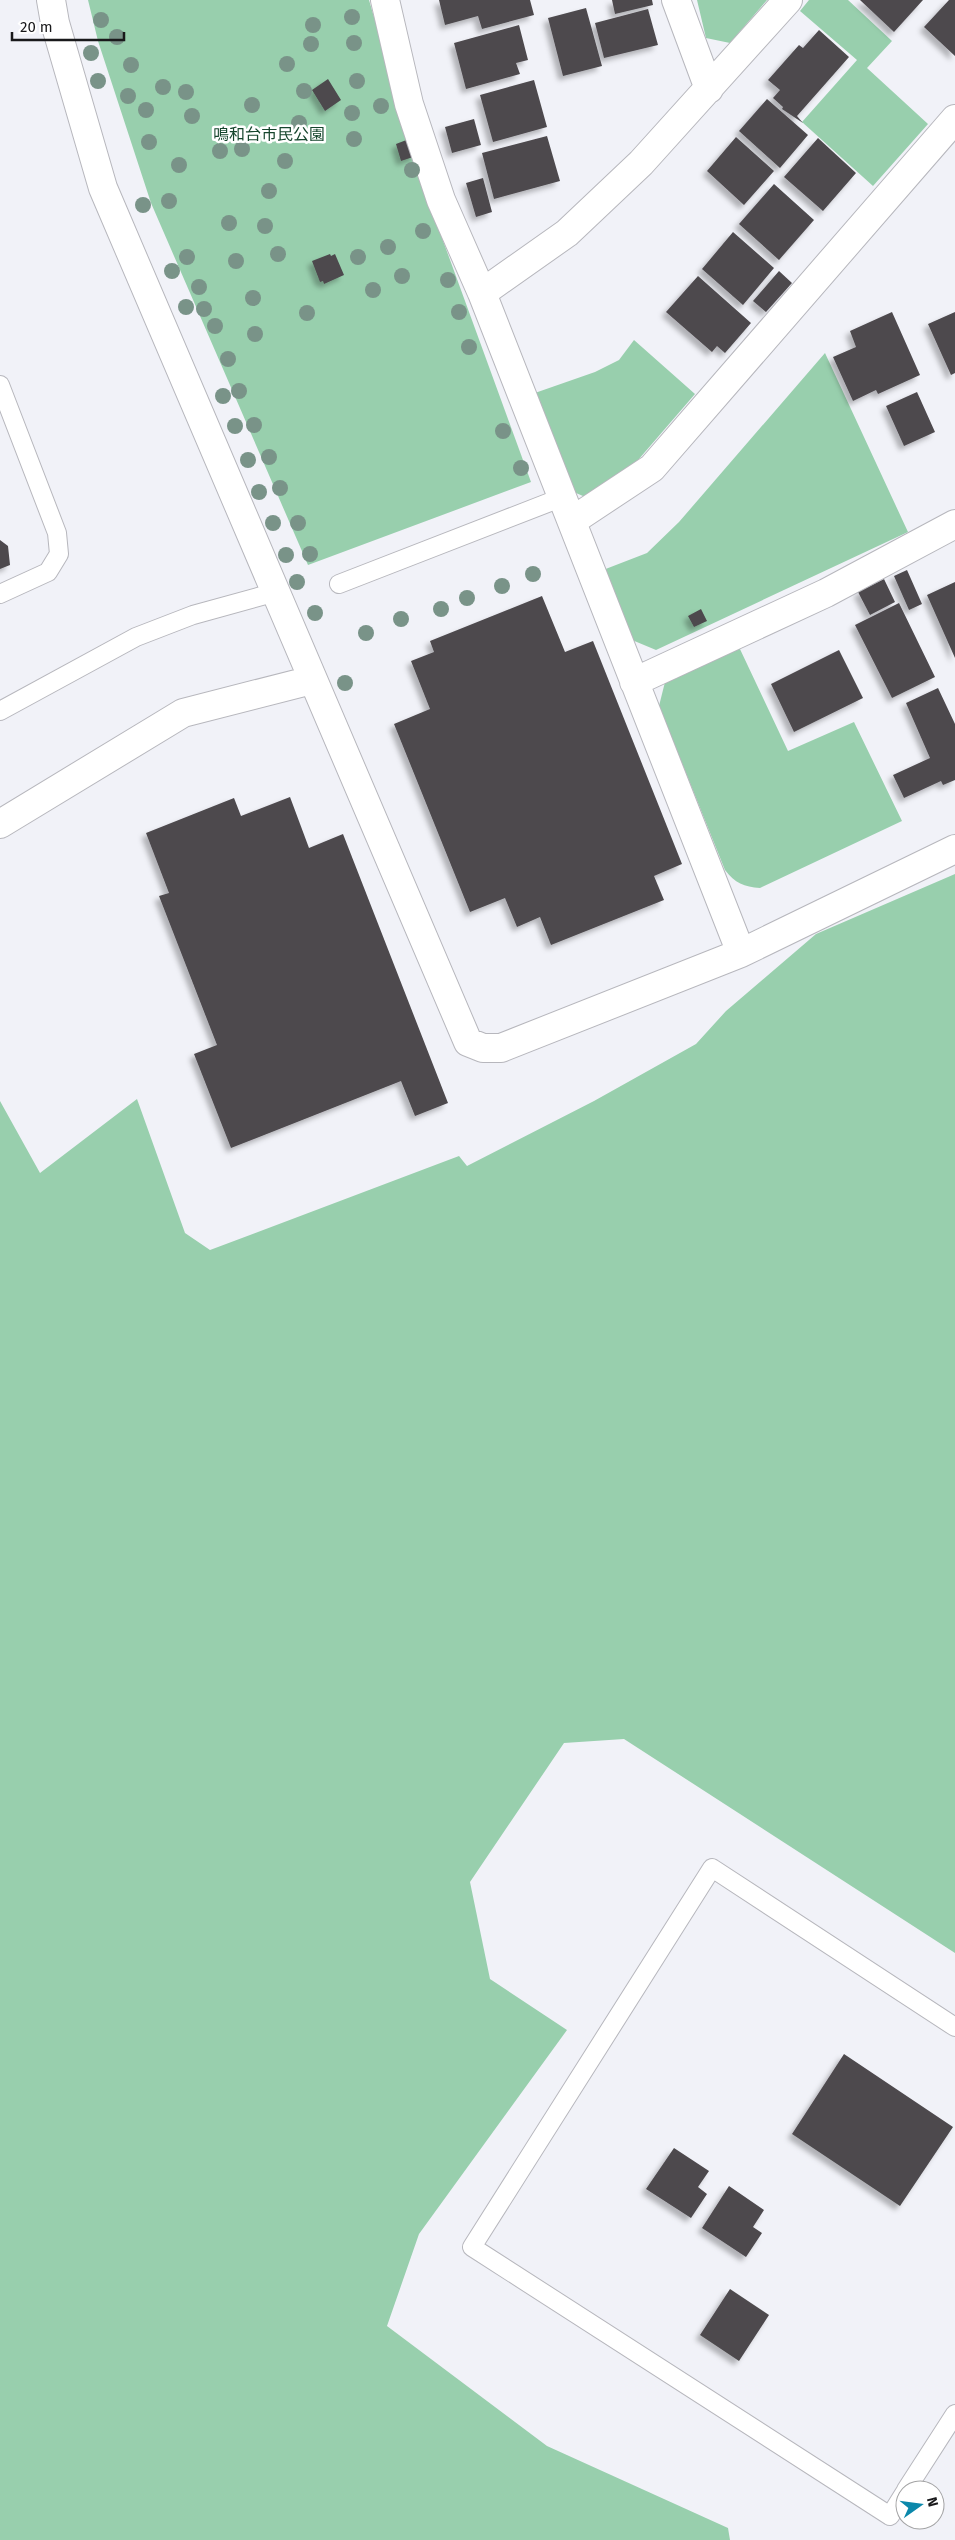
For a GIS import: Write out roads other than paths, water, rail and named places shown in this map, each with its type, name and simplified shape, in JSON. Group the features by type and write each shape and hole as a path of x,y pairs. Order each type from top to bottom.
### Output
{"street":[{"path":"51,0 103,188 468,1042 483,1048 501,1048 741,953 955,849"},
{"path":"386,0 409,104 440,200 482,293 741,953"},
{"path":"676,0 709,89"},
{"path":"482,293 567,233 641,163 788,0"},
{"path":"568,509 652,468 952,135"},
{"path":"634,682 826,593 955,524"},
{"path":"0,824 184,713 312,680"}],"lane":[{"path":"0,385 57,533 59,554 48,572 0,594"},
{"path":"339,584 568,509"},
{"path":"0,711 136,637 193,615 276,592"},
{"path":"895,2508 890,2516 472,2246 712,1868 955,2028"},
{"path":"913,2480 955,2414"}],"park label":[{"name":"鳴和台市民公園","path":"269,134"}]}
